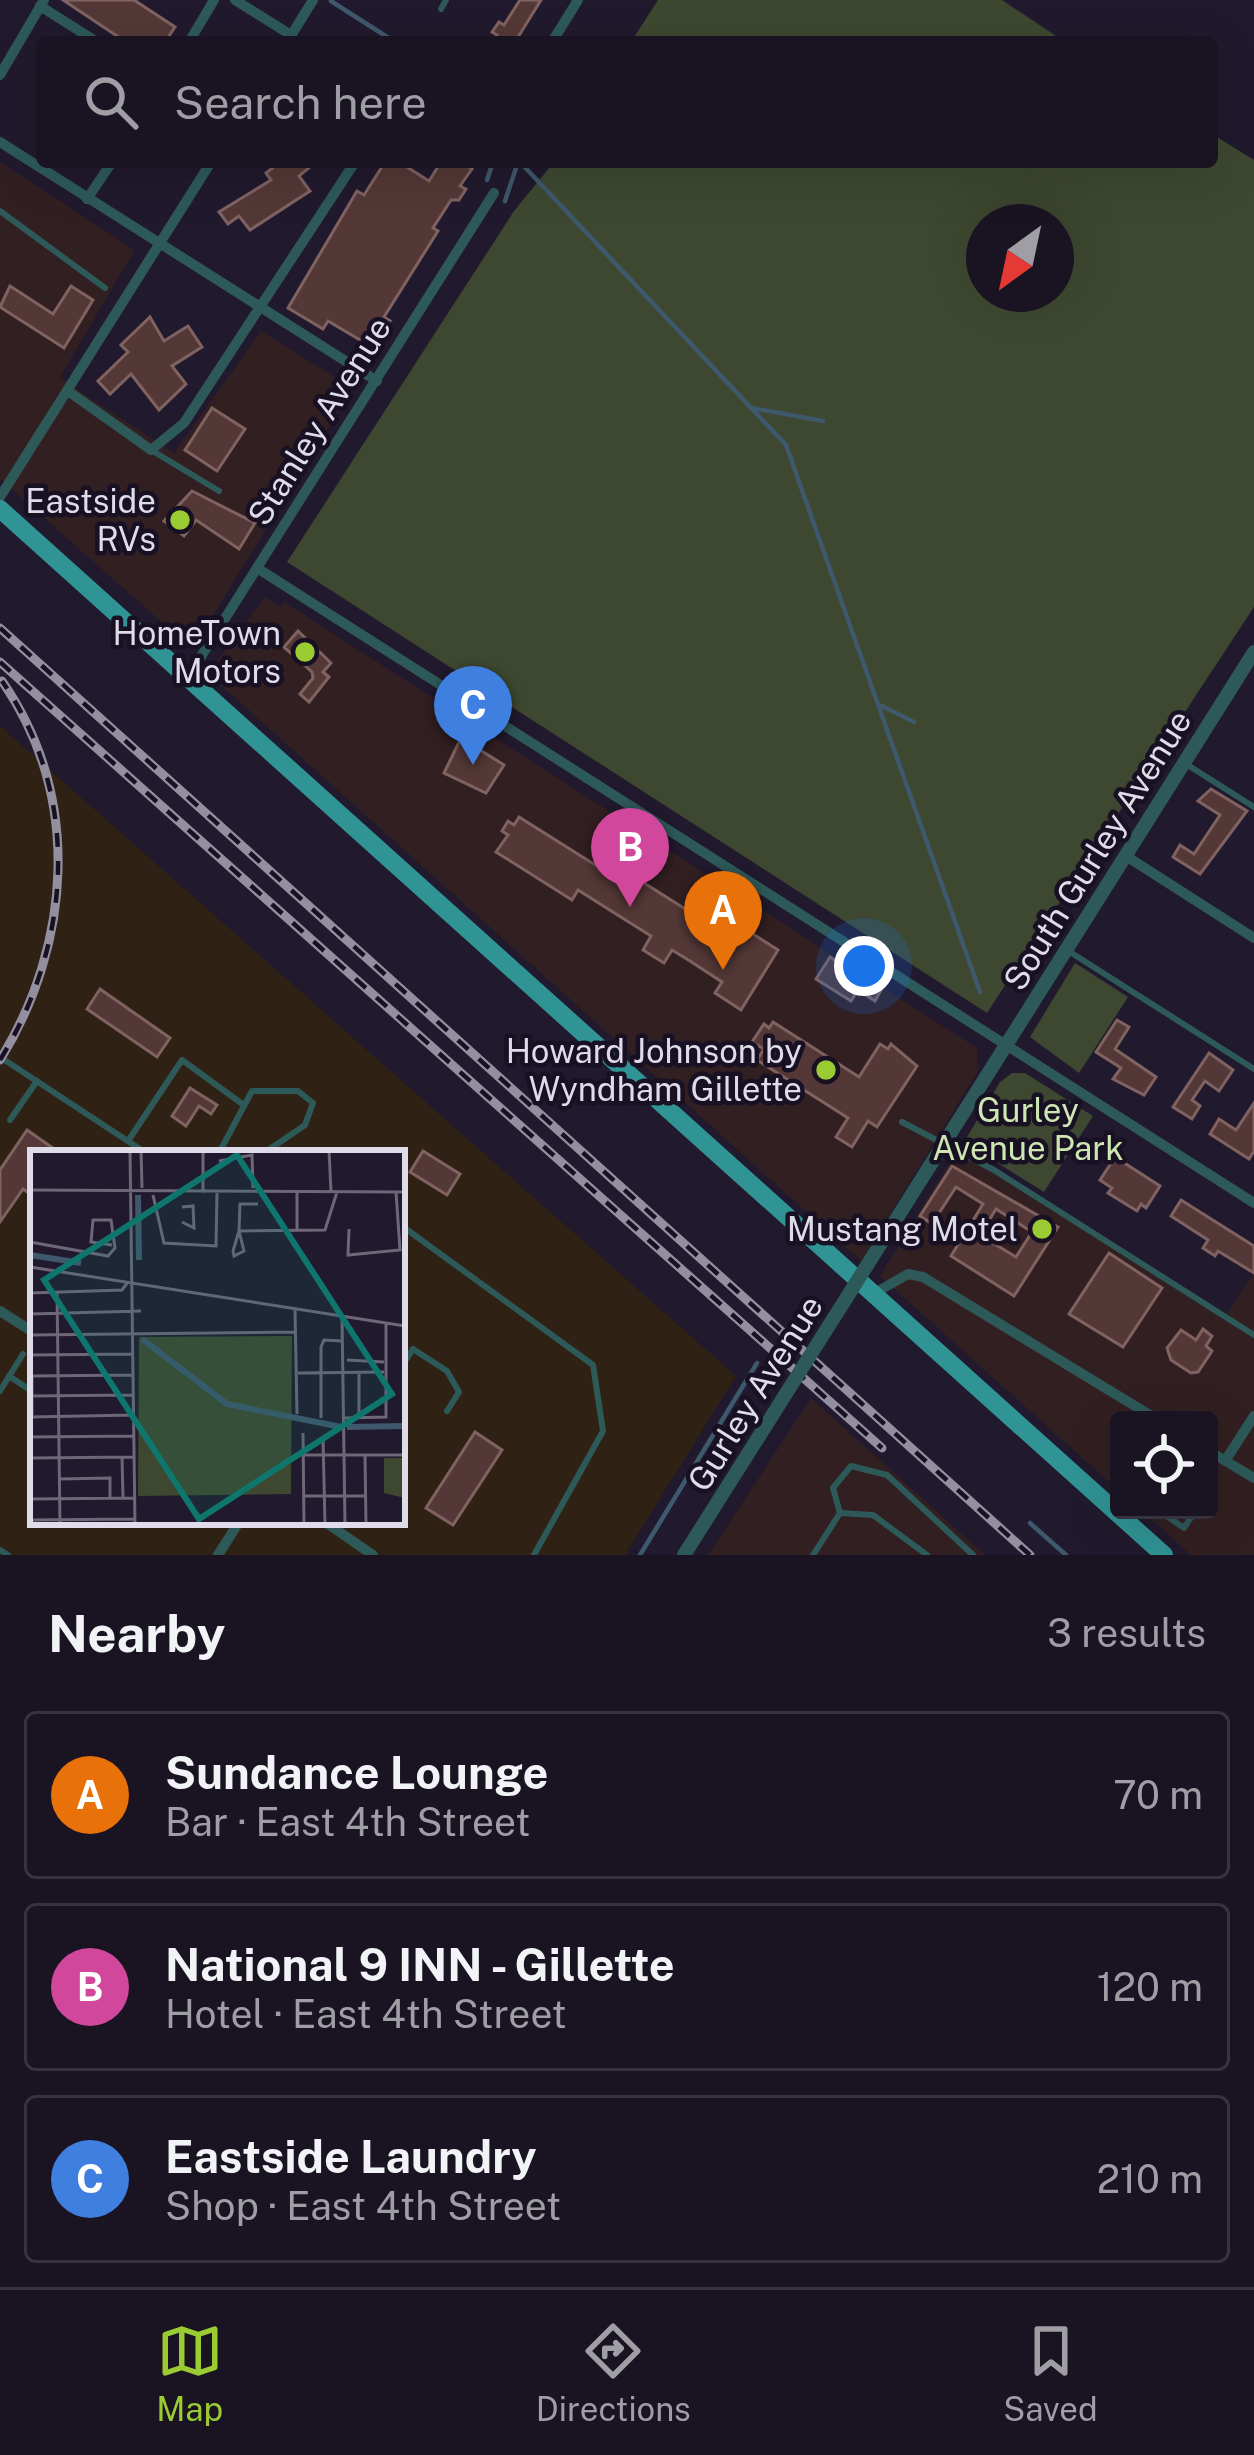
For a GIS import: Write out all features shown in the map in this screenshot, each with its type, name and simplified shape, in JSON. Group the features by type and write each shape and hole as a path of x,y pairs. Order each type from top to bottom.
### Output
{"main road":[{"path":"0,509 1110,1500"},
{"path":"1131,1519 1164,1555"}],"street":[{"path":"192,36 214,0"},
{"path":"235,0 285,36"},
{"path":"291,36 313,0"},
{"path":"556,36 578,0"},
{"path":"0,75 42,3 89,36"},
{"path":"0,142 36,166"},
{"path":"39,168 376,381"},
{"path":"87,200 108,168"},
{"path":"0,497 208,168"},
{"path":"68,391 152,450 184,423 352,168"},
{"name":"Stanley Avenue","path":"188,677 494,193"},
{"path":"257,568 1254,1203"},
{"name":"South Gurley Avenue","path":"986,1077 1184,763 1249,672 1254,652"},
{"path":"1126,856 1254,938"},
{"name":"Gurley Avenue","path":"684,1555 986,1077"},
{"path":"874,1293 908,1274 923,1277 1143,1411"},
{"path":"0,1311 30,1330"},
{"path":"1225,1461 1254,1415"},
{"path":"1218,1457 1254,1478"},
{"path":"218,1555 237,1525"},
{"path":"329,1525 373,1555"}],"lane":[{"path":"441,9 446,0"},
{"path":"0,211 105,288"},
{"path":"152,450 219,491"},
{"path":"1184,763 1254,807"},
{"path":"1066,949 1254,1069"},
{"path":"0,1057 142,1150"},
{"path":"128,1141 182,1060 242,1104"},
{"path":"10,1120 37,1081"},
{"path":"220,1150 252,1091 268,1087 298,1091 313,1102 305,1125 268,1150"},
{"path":"902,1122 994,1170 1254,1335"},
{"path":"405,1228 592,1365 603,1431 534,1555"},
{"path":"405,1361 412,1348 447,1371 459,1392 447,1412"},
{"path":"0,1391 23,1354"},
{"path":"9,1376 30,1390"},
{"path":"814,1555 840,1513 833,1488 851,1466 887,1475 973,1555"},
{"path":"840,1513 873,1515 927,1555"},
{"path":"0,1550 8,1555"}],"shaded area":[{"path":"0,162 135,250 60,377 85,395 174,453 261,331 344,383 349,395 192,649 0,479"},
{"path":"265,597 281,607 284,602 977,1048 977,1073 861,1261 214,679 213,666"},
{"path":"0,726 736,1376 625,1555 0,1555"},
{"path":"959,1147 1225,1316 1254,1273 1254,1555 1191,1555 1151,1519 1218,1519 1218,1411 1110,1411 1110,1483 880,1276"},
{"path":"811,1398 985,1555 708,1555"}],"green space":[{"path":"658,0 1002,0 1056,36 635,36"},
{"path":"1218,138 1254,160 1254,607 987,1013 287,562 514,211 549,168 1218,168"},
{"name":"Gurley Avenue Park","path":"1075,963 1128,997 1079,1073 1030,1037"},
{"name":"Gurley Avenue Park","path":"1012,1073 1025,1073 1093,1116 1044,1192 964,1142 1000,1082"}],"building":[{"path":"63,0 134,0 175,27 169,36 117,36"},
{"path":"520,0 541,0 519,36 492,32 499,22 504,25"},
{"path":"272,168 309,168 299,176 310,191 250,230 239,216 228,224 219,212 271,180 266,173"},
{"path":"381,168 408,168 429,181 437,168 472,169 460,186 466,189 459,200 451,200 433,228 438,231 384,317 390,321 372,347 328,321 323,329 288,308 357,191 364,195"},
{"path":"10,286 53,314 71,286 93,300 64,348 0,307"},
{"path":"150,317 164,341 188,326 202,347 172,366 186,384 159,410 131,374 110,394 98,381 128,352 121,345"},
{"path":"212,408 245,429 217,471 185,450"},
{"path":"192,491 255,523 239,549 196,520 184,536 164,521"},
{"name":"HomeTown Motors","path":"298,631 331,663 323,672 329,677 309,702 300,694 313,678 312,672 284,647"},
{"path":"461,738 504,765 486,793 444,773"},
{"path":"1211,789 1247,811 1200,874 1173,857 1180,845 1194,854 1220,815 1198,801"},
{"path":"519,817 600,868 606,859 698,917 706,904 778,950 741,1010 715,993 722,982 690,961 672,950 664,963 643,950 651,936 578,890 572,900 496,852 508,835 502,831 508,821 514,825"},
{"path":"830,957 881,990 875,1001 858,990 851,1001 816,979"},
{"path":"100,989 170,1038 157,1057 87,1009"},
{"path":"1117,1020 1129,1027 1115,1049 1156,1077 1144,1095 1113,1079 1121,1068 1096,1052"},
{"path":"773,1022 859,1077 880,1044 888,1049 891,1044 917,1066 877,1127 868,1121 852,1147 836,1137 848,1118 757,1060 764,1049 752,1042 764,1024 769,1028"},
{"path":"1209,1053 1233,1070 1219,1091 1205,1081 1192,1100 1200,1106 1192,1119 1173,1107"},
{"path":"190,1088 217,1105 211,1114 199,1106 186,1126 172,1116"},
{"path":"1254,1103 1254,1151 1249,1159 1210,1134 1219,1119 1236,1130"},
{"path":"27,1130 56,1150 30,1150 30,1194 23,1189 0,1222 0,1170"},
{"path":"423,1151 460,1174 447,1195 410,1172"},
{"path":"1115,1157 1160,1186 1146,1208 1141,1204 1137,1211 1108,1193 1112,1188 1100,1180"},
{"name":"Mustang Motel","path":"952,1166 1058,1227 1014,1296 951,1256 983,1204 956,1187 932,1224 920,1216","holes":["996,1209 1032,1232 1016,1257 980,1235"]},
{"path":"1181,1200 1254,1246 1254,1273 1218,1251 1215,1256 1203,1248 1208,1240 1171,1216"},
{"path":"1109,1253 1162,1288 1123,1347 1069,1314"},
{"path":"1203,1329 1212,1336 1206,1346 1212,1351 1198,1372 1191,1373 1171,1360 1167,1348 1181,1330 1196,1340"},
{"path":"475,1432 502,1450 453,1525 426,1508"}],"waterway":[{"path":"331,1 386,36"},
{"path":"487,180 491,168"},
{"path":"505,201 516,168"},
{"path":"526,168 786,445 980,992"},
{"path":"752,408 823,421"},
{"path":"882,706 914,722"},
{"path":"640,1555 757,1363"},
{"path":"1030,1523 1066,1555"}],"railway":[{"path":"0,628 1030,1555"},
{"path":"0,662 882,1448"},
{"path":"0,1060 42,968 58,870 56,821 46,773 28,726 2,681"}],"place":[{"name":"Eastside RVs","path":"180,520"},
{"name":"HomeTown Motors","path":"305,652"},
{"name":"Eastside Laundry","path":"473,765"},
{"name":"National 9 INN - Gillette","path":"630,907"},
{"name":"Sundance Lounge","path":"723,970"},
{"name":"Howard Johnson by Wyndham Gillette","path":"826,1070"},
{"name":"Mustang Motel","path":"1042,1229"}]}
